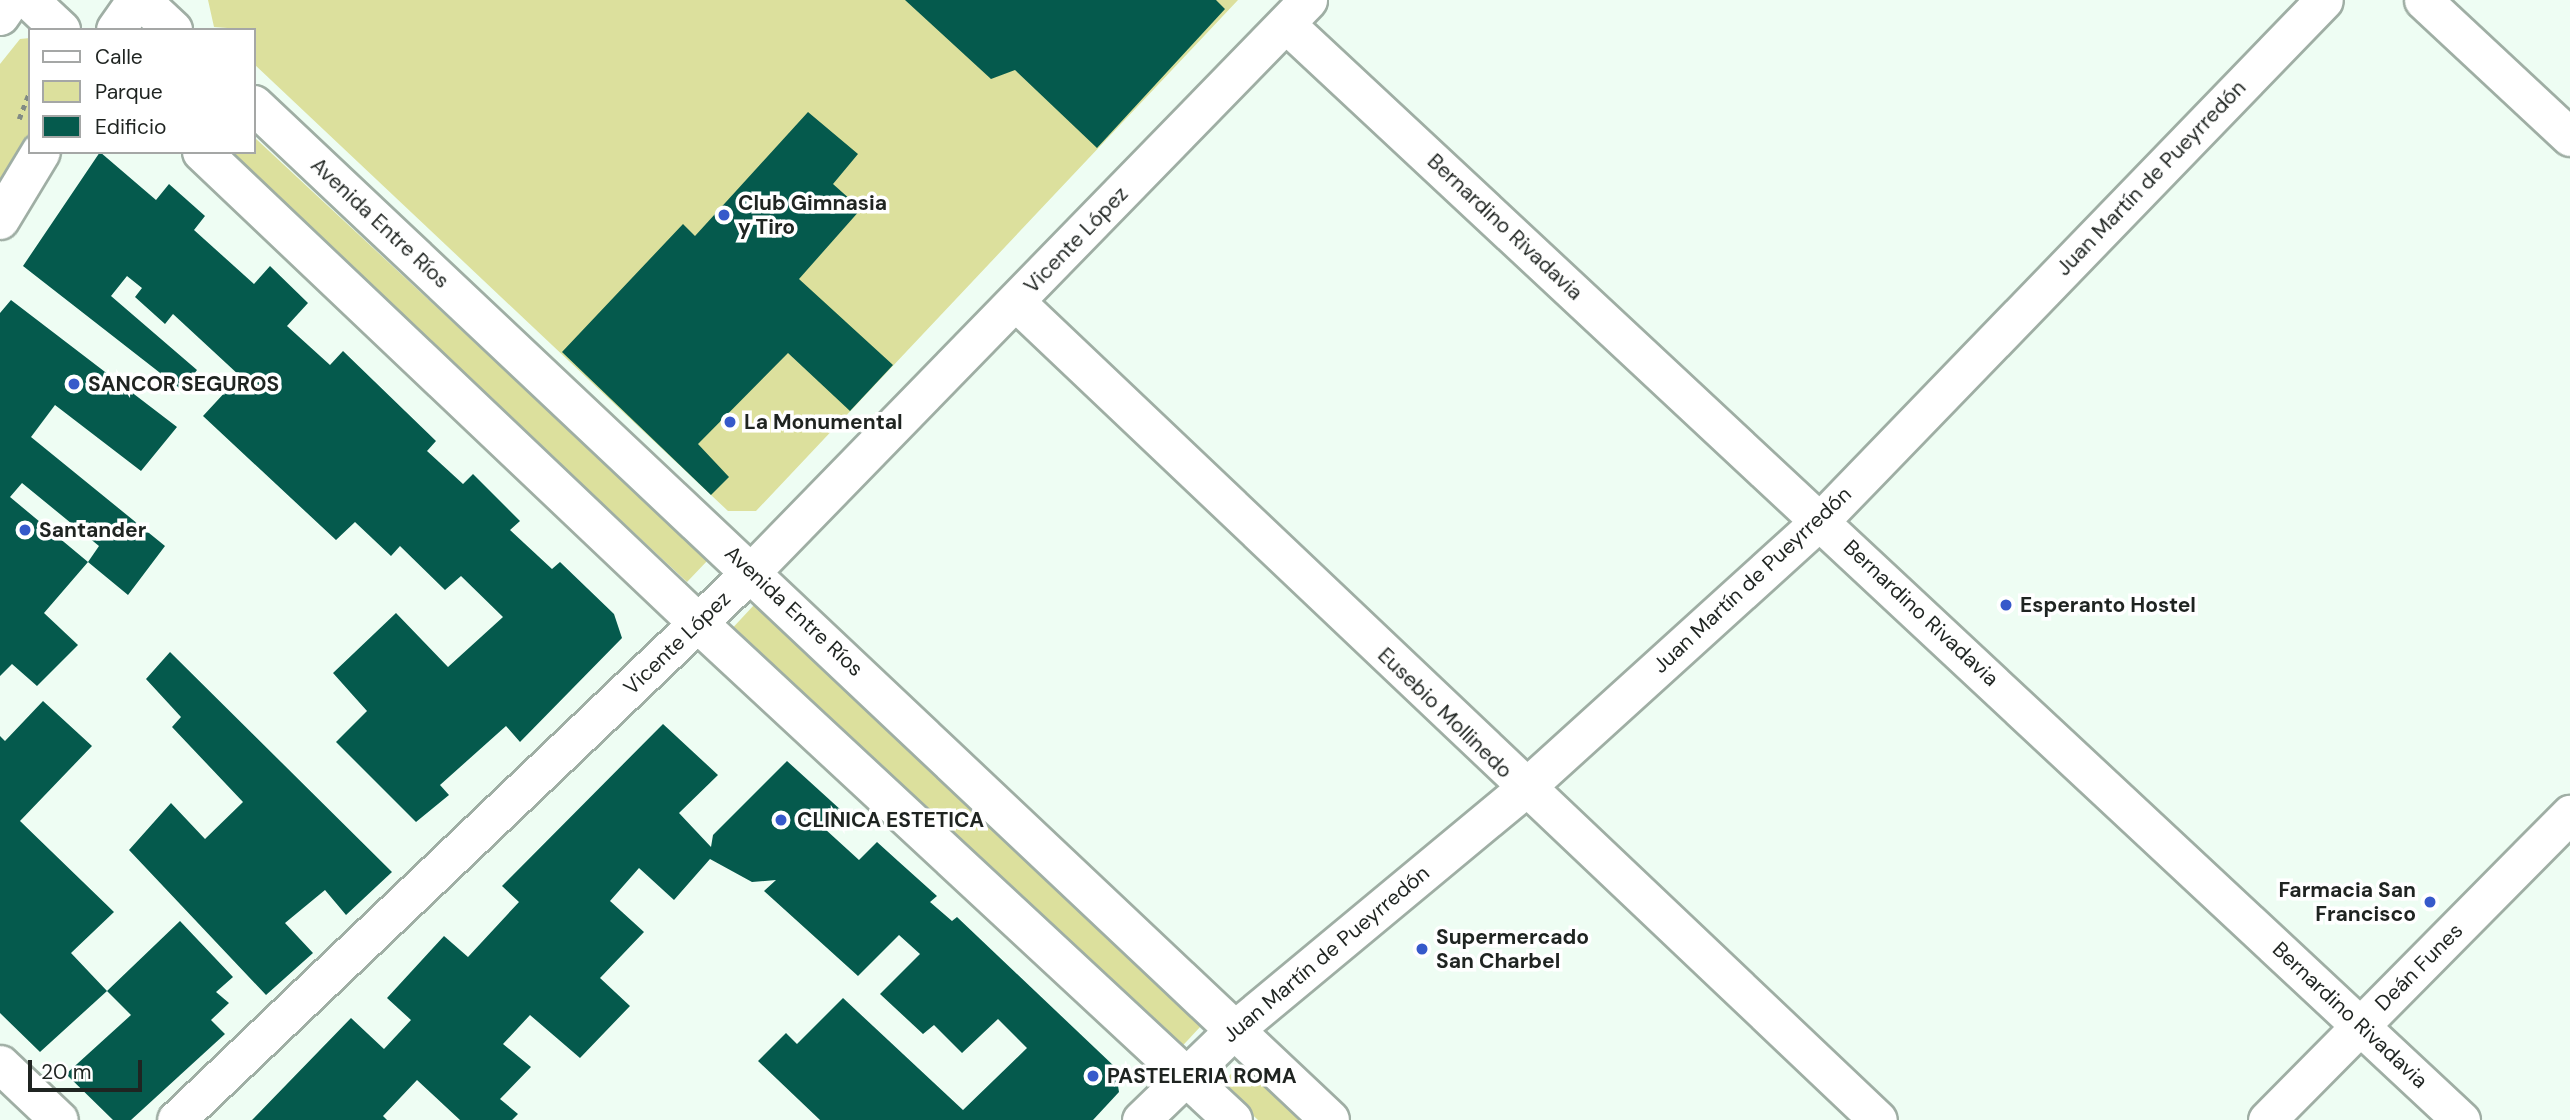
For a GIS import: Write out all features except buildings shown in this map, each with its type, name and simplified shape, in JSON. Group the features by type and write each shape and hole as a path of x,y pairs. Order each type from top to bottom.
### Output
{"main road":[{"path":"0,16 11,0"},
{"path":"29,0 59,28"},
{"path":"118,28 139,0 171,28"},
{"name":"Avenida Entre Ríos","path":"256,107 752,571 1331,1120"},
{"path":"0,220 40,154"},
{"path":"204,154 698,624 1233,1120"}],"street":[{"name":"Juan Martín de Pueyrredón","path":"1141,1120 1234,1030 1524,789 1821,520 2324,0"},
{"path":"2423,0 2570,137"},
{"name":"Bernardino Rivadavia","path":"1297,12 1821,520 2461,1120"},
{"name":"Vicente López","path":"176,1120 752,571 1297,12"},
{"name":"Eusebio Mollinedo","path":"1016,302 1524,789 1878,1120"},
{"name":"Deán Funes","path":"2267,1120 2570,814"},
{"path":"0,1064 59,1120"}],"green space":[{"name":"Club Gimnasia y Tiro","path":"208,0 1238,0 756,511 728,511 256,66 256,28 214,27"},
{"path":"28,38 28,135 0,180 0,64 20,39"},
{"path":"256,139 708,560 687,582 228,154 256,154"},
{"path":"754,605 1203,1024 1183,1046 734,627"},
{"path":"1241,1063 1302,1120 1258,1120 1221,1085"}],"place":[{"name":"Club Gimnasia y Tiro","path":"724,215"},
{"name":"SANCOR SEGUROS","path":"74,384"},
{"name":"La Monumental","path":"730,422"},
{"name":"Santander","path":"25,530"},
{"name":"Esperanto Hostel","path":"2006,605"},
{"name":"CLINICA ESTETICA","path":"781,820"},
{"name":"Farmacia San Francisco","path":"2430,902"},
{"name":"Supermercado San Charbel","path":"1422,949"},
{"name":"PASTELERIA ROMA","path":"1093,1076"}]}
